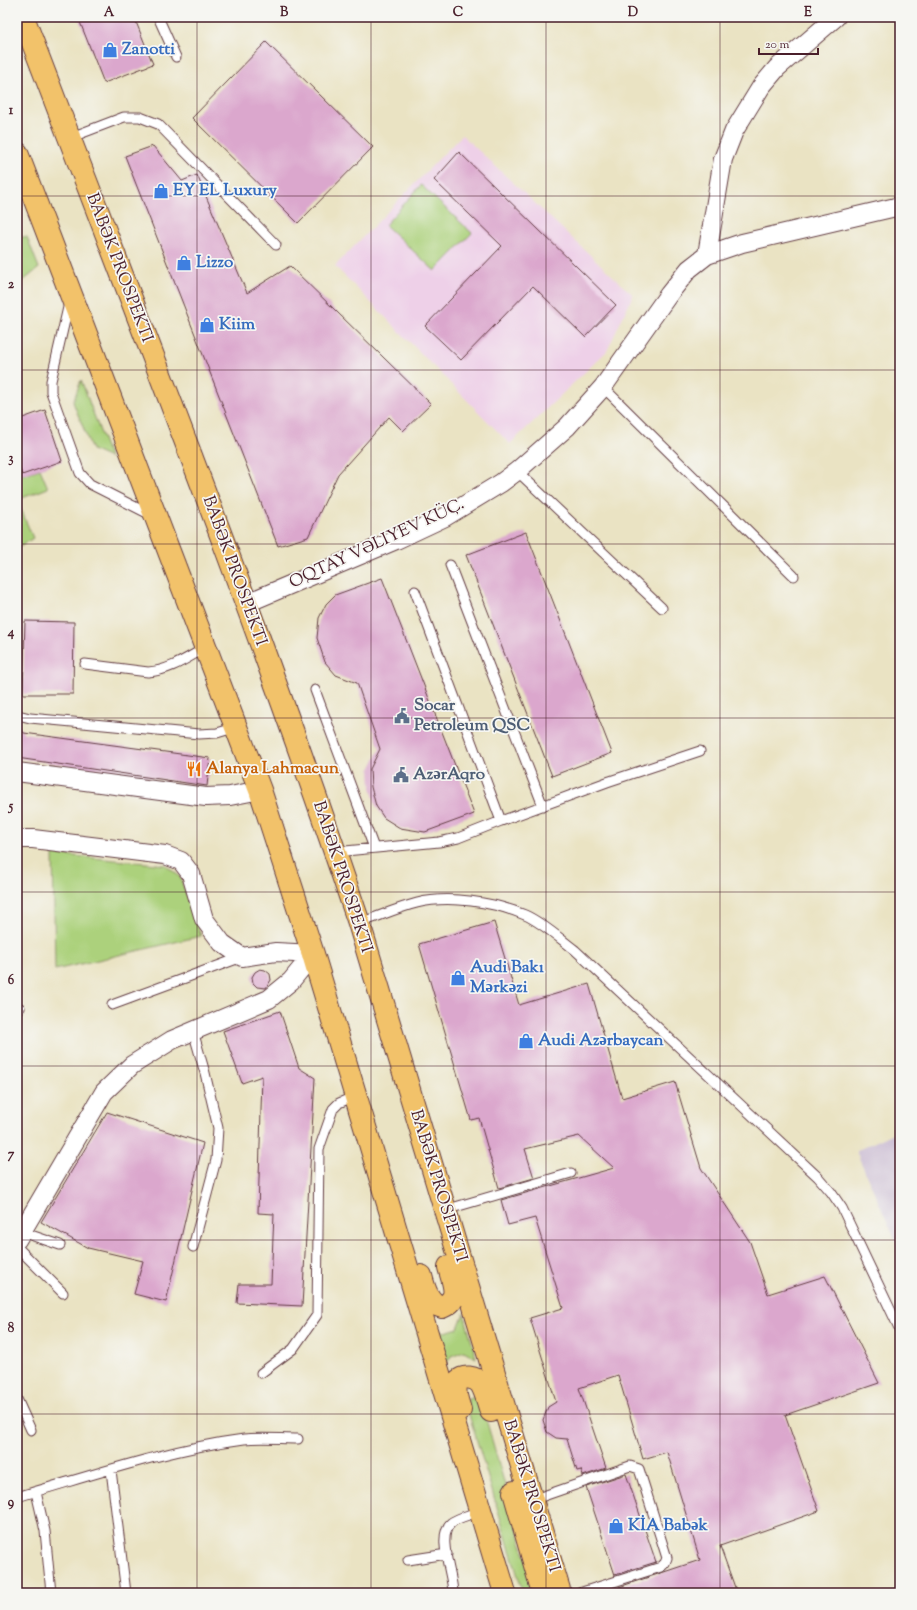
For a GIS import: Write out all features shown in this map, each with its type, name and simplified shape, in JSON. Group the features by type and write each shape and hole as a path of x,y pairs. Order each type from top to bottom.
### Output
{"main road":[{"name":"BABƏK PROSPEKTI","path":"23,17 246,603 335,852 359,923 560,1593"},
{"path":"17,153 21,172 71,295 157,517 260,790 313,954 504,1593"},
{"path":"355,1096 396,1190 424,1289 430,1299 436,1305 442,1307 452,1301 455,1294 430,1198 430,1160"},
{"path":"508,1593 492,1517 457,1399 457,1382 470,1377 481,1384 486,1397 543,1593"}],"street":[{"path":"707,256 723,159 734,131 765,82 778,68 836,17"},
{"name":"OQTAY VƏLIYEV KÜÇ.","path":"246,603 396,540 444,517 502,483 517,472 566,427 603,387 669,294 689,270 707,256 742,243 900,206"},
{"path":"17,772 206,797 230,796 260,790"},
{"path":"17,840 33,839 165,855 181,861 191,874 204,919 222,942 242,957 276,952 313,954"},
{"path":"19,1239 104,1092 132,1065 172,1040 269,998 291,981 313,954"}],"lane":[{"path":"158,17 176,57"},
{"path":"69,138 124,117 140,117 158,124 276,245"},
{"path":"71,295 51,381 50,392 80,473 90,484 157,517"},
{"path":"603,387 794,576"},
{"path":"517,472 662,608"},
{"path":"450,565 543,806"},
{"path":"414,592 501,822"},
{"path":"85,664 148,672 158,671 167,668 207,647"},
{"path":"315,690 374,848"},
{"path":"17,713 18,715 30,718 199,734 217,733 237,727"},
{"path":"335,852 458,838 606,782 700,751"},
{"path":"359,923 417,903 448,899 486,903 519,913 525,915 549,930 575,950 818,1177 842,1208 900,1330"},
{"path":"112,1005 242,957"},
{"path":"193,1031 218,1128 216,1160 193,1247"},
{"path":"261,1373 293,1349 317,1315 319,1149 333,1109 339,1103 355,1096"},
{"path":"445,1210 571,1173"},
{"path":"19,1239 60,1245"},
{"path":"19,1239 63,1293"},
{"path":"17,1399 30,1430"},
{"path":"17,1497 163,1456 220,1443 246,1439 298,1439"},
{"path":"532,1500 630,1466 639,1469 667,1558 665,1563 661,1567 580,1593"},
{"path":"111,1470 126,1593"},
{"path":"36,1492 45,1531 51,1593"},
{"path":"453,1593 444,1539 446,1530 451,1522 480,1511"},
{"path":"408,1560 447,1554"}],"shaded area":[{"path":"462,135 633,295 607,351 510,444 335,266"},
{"path":"900,1130 900,1251 856,1151"}],"green space":[{"path":"421,185 472,233 435,271 385,225"},
{"path":"17,237 27,237 39,268 17,286"},
{"path":"81,380 110,458 92,450 73,402"},
{"path":"17,460 22,475 40,469 48,488 17,500"},
{"path":"17,500 33,538 20,547 17,540"},
{"path":"53,854 166,865 180,877 201,936 55,970"},
{"path":"464,1313 476,1358 464,1351 451,1356 443,1368 430,1326 445,1332 458,1328"},
{"path":"475,1396 482,1405 536,1593 523,1593 467,1408 468,1398"}],"building":[{"path":"78,17 134,17 153,64 104,83"},
{"path":"266,42 373,147 298,223 192,118"},
{"path":"153,146 182,181 197,175 247,293 290,266 431,404 403,431 389,417 338,474 308,537 278,546 125,156"},
{"path":"459,152 616,305 585,337 533,286 461,360 425,326 502,246 434,180"},
{"path":"45,410 62,461 22,475 17,460 17,420"},
{"path":"526,532 612,753 552,776 466,555"},
{"name":"Socar Petroleum QSC","path":"382,578 474,814 425,832 400,828 384,818 376,806 371,787 370,769 380,749 357,683 336,675 325,662 317,638 319,618 326,604 335,595"},
{"path":"25,621 74,622 73,694 23,694"},
{"path":"17,725 24,733 210,758 207,786 17,758"},
{"path":"494,922 519,1005 589,984 622,1098 675,1082 701,1168 750,1242 768,1294 825,1276 879,1383 785,1415 819,1511 720,1546 737,1593 621,1593 619,1587 700,1560 667,1452 643,1459 618,1375 579,1388 606,1468 583,1476 581,1470 577,1471 567,1439 556,1438 547,1432 543,1420 548,1407 556,1402 530,1318 563,1308 535,1218 508,1225 501,1200 614,1168 579,1136 525,1149 534,1178 499,1188 479,1118 471,1120 419,944"},
{"path":"260,969 265,970 270,974 271,980 266,988 257,987 253,983 252,977 255,972"},
{"path":"280,1011 299,1068 315,1078 302,1306 237,1303 239,1284 271,1284 274,1214 258,1213 262,1076 242,1083 223,1031"},
{"path":"107,1112 203,1143 166,1302 134,1294 143,1261 88,1248 41,1222"},
{"path":"626,1474 656,1562 615,1575 586,1487"}],"place":[{"name":"Zanotti","path":"110,50"},
{"name":"EY EL Luxury","path":"161,191"},
{"name":"Lizzo","path":"184,263"},
{"name":"Kiim","path":"207,325"},
{"name":"Socar Petroleum QSC","path":"402,716"},
{"name":"Alanya Lahmacun","path":"194,769"},
{"name":"AzərAqro","path":"401,775"},
{"name":"Audi Bakı Mərkəzi","path":"458,978"},
{"name":"Audi Azərbaycan","path":"526,1041"},
{"name":"KİA Babək","path":"616,1526"}]}
